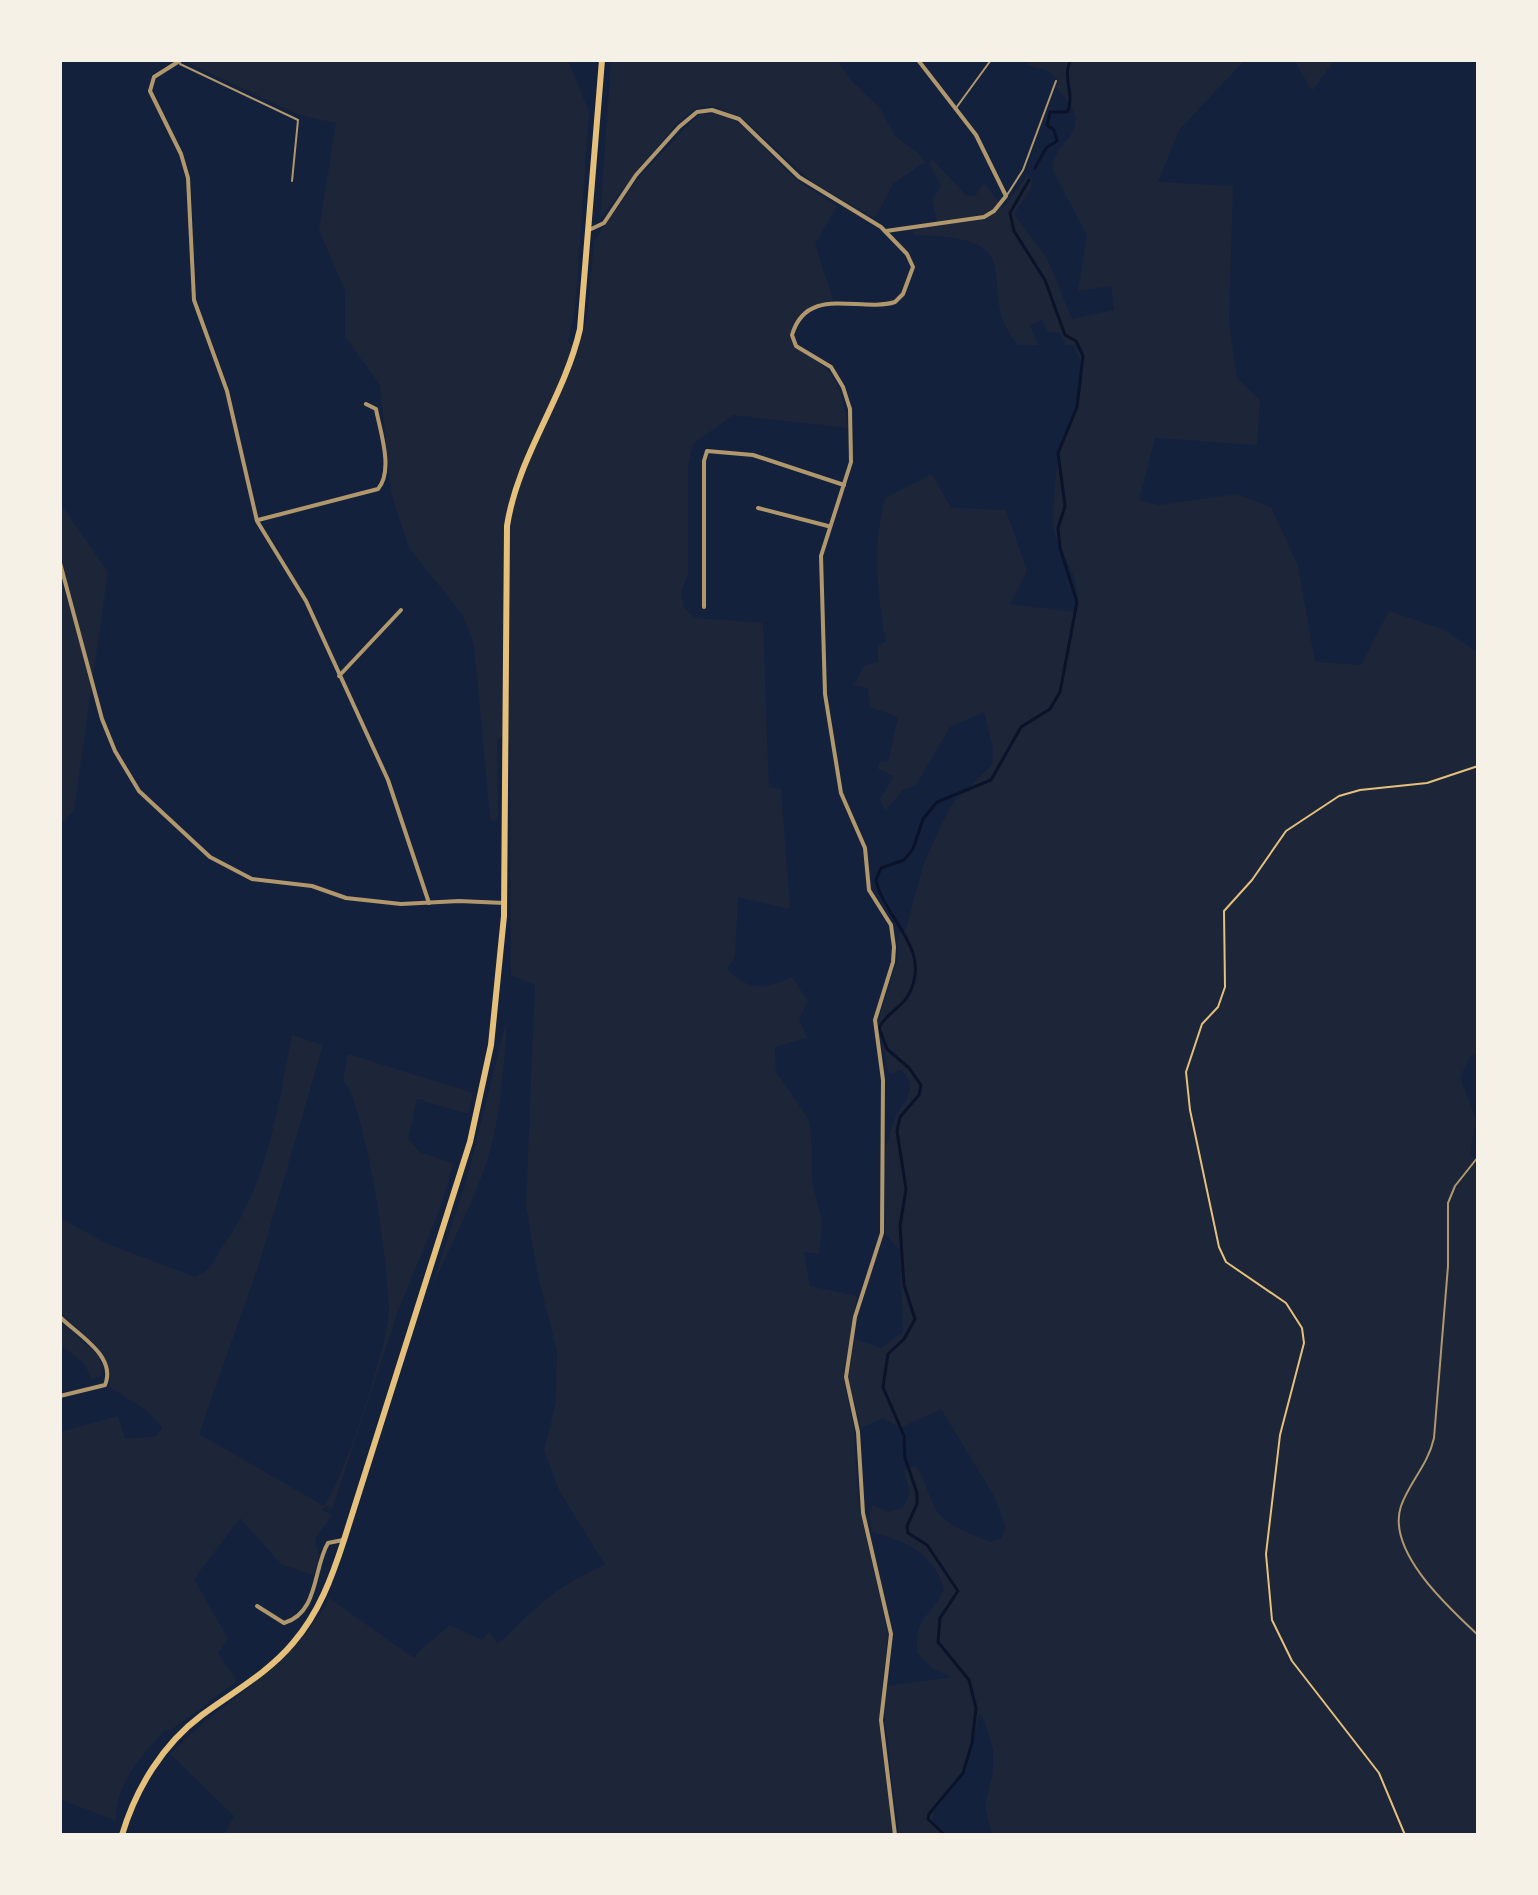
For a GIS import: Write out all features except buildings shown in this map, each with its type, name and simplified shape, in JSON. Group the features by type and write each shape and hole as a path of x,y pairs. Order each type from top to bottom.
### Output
{"main road":[{"path":"122,1835 139,1791 171,1744 199,1717 261,1674 305,1628 332,1576 478,1111 497,1002 504,903 507,526 520,470 576,344 589,230 602,60"}],"street":[{"path":"886,231 984,217 994,211 1006,196 980,142 918,60"},
{"path":"180,62 154,77 150,91 188,178 194,300 227,391 257,521 306,601 393,793 429,903"},
{"path":"589,230 604,223 636,175 679,127 697,112 712,110 739,119 799,177 886,231 912,263 900,298 887,304 839,301 822,304 803,315 792,335 796,346 829,365 845,392 852,442 844,485 828,526 820,567 825,694 842,797 865,848 868,887 891,925 894,947 894,959 875,1020 883,1080 882,1233 855,1317 846,1377 858,1432 863,1513 890,1625 891,1650 881,1720 895,1835"},
{"path":"257,521 378,489 384,478 382,446 376,409 366,404"},
{"path":"704,607 704,461 707,451 753,455 844,485"},
{"path":"758,508 828,526"},
{"path":"60,563 107,734 131,780 165,818 210,857 252,879 312,886 346,898 504,903"},
{"path":"339,676 401,610"},
{"path":"60,1317 99,1353 108,1372 105,1385 60,1396"},
{"path":"257,1606 284,1623 297,1617 314,1588 328,1543 344,1540"}],"lane":[{"path":"956,108 991,60"},
{"path":"180,62 298,120 292,181"},
{"path":"1006,196 1023,170 1056,81"},
{"path":"1478,1157 1455,1186 1448,1203 1448,1273 1434,1438 1428,1460 1401,1507 1398,1527 1411,1560 1450,1609 1478,1635"}],"path":[{"path":"1405,1835 1379,1773 1292,1661 1272,1620 1266,1554 1280,1435 1304,1343 1302,1328 1286,1303 1236,1272 1219,1247 1186,1072 1202,1024 1218,1007 1225,987 1224,911 1252,880 1286,831 1339,796 1360,790 1427,783 1478,766"}],"shaded area":[{"path":"568,60 589,112 575,310 568,342 578,350 587,317 594,241 640,176 698,115 712,113 738,123 790,174 837,206 815,244 833,300 808,310 791,329 804,351 830,373 838,385 848,428 733,415 693,444 688,465 688,573 681,593 684,608 695,618 763,623 769,787 781,789 790,909 738,897 735,957 727,969 743,982 758,986 792,977 808,1001 799,1019 807,1038 775,1047 776,1072 808,1118 811,1132 812,1181 822,1222 819,1254 804,1252 810,1286 857,1296 843,1377 854,1429 858,1502 888,1633 879,1720 893,1835 224,1835 234,1816 170,1754 277,1664 314,1623 329,1598 414,1658 450,1625 482,1640 489,1632 498,1644 559,1590 605,1565 559,1490 544,1451 556,1402 557,1351 538,1276 526,1205 535,985 511,975 510,743 501,737 497,742 498,817 495,821 490,818 474,644 462,614 409,548 391,493 380,385 345,337 345,291 319,230 336,123 299,115 185,61"},
{"path":"611,60 837,60 851,80 880,108 895,136 925,162 893,184 875,218 812,182 741,117 712,106 695,109 676,124 600,218"},
{"path":"1032,60 1245,60 1179,130 1158,182 1233,186 1229,322 1237,378 1260,400 1257,445 1155,438 1139,500 1159,505 1236,494 1271,507 1298,566 1315,662 1361,665 1389,611 1445,630 1478,653 1478,1053 1470,1057 1460,1077 1476,1119 1470,1155 1478,1161 1478,1835 992,1835 985,1806 993,1772 993,1750 984,1719 979,1714 967,1769 934,1812 932,1820 949,1835 899,1835 883,1702 887,1686 951,1677 931,1667 917,1653 921,1624 944,1590 934,1567 926,1558 907,1545 872,1532 869,1515 873,1505 888,1512 903,1508 910,1493 904,1470 916,1466 938,1513 951,1524 991,1542 1001,1538 1006,1528 994,1496 941,1409 900,1428 883,1418 861,1428 848,1378 855,1339 881,1348 903,1332 900,1250 885,1234 884,1162 892,1125 910,1085 899,1069 894,1074 888,1072 878,1021 897,961 899,934 906,929 923,866 953,803 992,765 993,748 984,712 950,727 916,785 903,790 885,811 880,799 894,776 878,769 880,761 888,762 898,717 870,707 868,688 854,685 864,666 878,662 878,645 886,642 877,570 878,534 885,498 932,474 951,508 1006,510 1027,571 1010,604 1075,612 1077,587 1054,531 1053,519 1059,457 1081,387 1080,360 1073,345 1066,345 1060,333 1048,332 1042,320 1030,325 1038,345 1018,345 1004,324 990,255 978,245 954,238 915,235 912,231 934,225 937,221 932,200 941,186 929,163 932,159 967,196 975,196 984,183 1003,208 1027,176 1032,179 1031,188 1014,214 1047,258 1072,319 1114,310 1111,286 1078,291 1087,235 1053,171 1054,159 1075,126 1075,116 1056,88 1058,80 1049,71 1027,65"},
{"path":"1294,60 1335,60 1312,91"},
{"path":"60,503 108,572 74,810 60,826"},
{"path":"507,1019 501,1091 489,1155 475,1194 431,1289 468,1175"},
{"path":"292,1035 323,1045 260,1261 199,1434 324,1506 343,1469 362,1417 388,1322 387,1274 376,1196 360,1122 343,1080 348,1054 473,1093 468,1114 417,1099 408,1139 420,1152 453,1164 439,1211 398,1311 332,1509 325,1506 322,1510 332,1515 315,1539 319,1557 314,1575 281,1564 240,1518 194,1579 228,1639 218,1653 237,1681 171,1730 165,1730 147,1750 125,1783 116,1821 60,1799 60,1432 118,1416 125,1439 157,1436 162,1427 146,1410 109,1387 110,1374 102,1354 60,1312 60,1218 108,1244 195,1277 205,1272 239,1221 261,1170 276,1119"},
{"path":"60,1321 98,1355 103,1375 92,1379 83,1362 60,1345"}],"waterway":[{"path":"1035,168 1046,148 1057,141 1054,130 1047,125 1050,112 1067,112 1070,99 1067,73 1071,60"},
{"path":"945,1835 928,1819 929,1814 963,1773 972,1743 976,1708 969,1680 938,1642 940,1618 958,1591 927,1545 908,1533 907,1526 917,1504 917,1493 905,1458 904,1436 883,1387 888,1354 904,1339 915,1319 904,1285 900,1226 906,1189 897,1131 900,1117 919,1095 921,1085 909,1068 887,1049 879,1028 908,996 915,964 912,949 888,909 876,880 881,868 904,860 913,849 923,819 937,802 991,780 1021,727 1050,709 1060,692 1077,602 1060,548 1058,528 1065,506 1058,453 1077,407 1083,356 1076,341 1065,335 1045,280 1014,231 1010,213 1029,180"}]}
